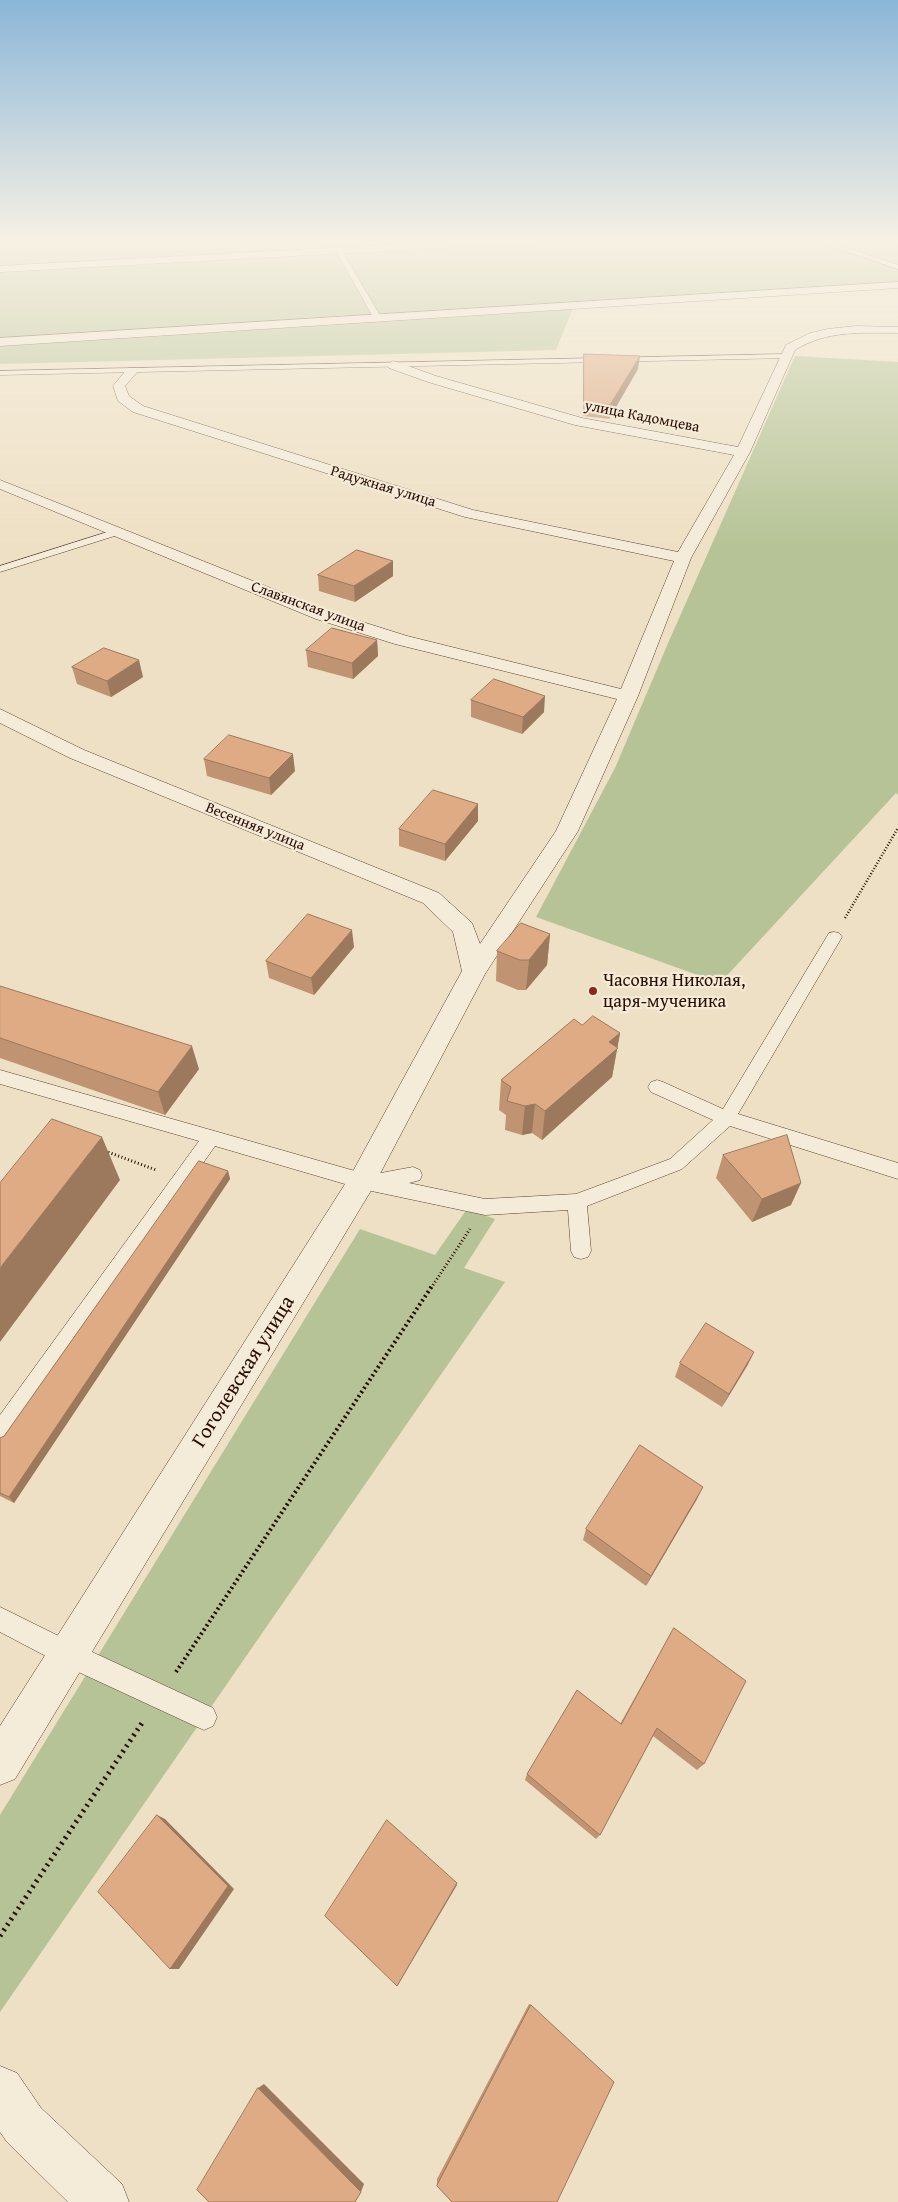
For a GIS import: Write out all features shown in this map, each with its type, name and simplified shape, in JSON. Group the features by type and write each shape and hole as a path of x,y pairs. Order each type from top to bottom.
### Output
{"street":[{"name":"Гоголевская улица","path":"0,1764 362,1181 474,972 506,935 567,830 628,696 683,558 743,452 790,348 797,343"},
{"name":"улица Кадомцева","path":"393,365 580,422 743,452"},
{"name":"Радужная улица","path":"132,371 119,386 123,398 138,409 470,514 683,558"},
{"name":"Славянская улица","path":"0,484 322,615 401,640 628,696"},
{"name":"Весенняя улица","path":"0,715 76,754 431,898 464,929 474,972"},
{"path":"0,2090 24,2125 104,2202"}],"lane":[{"path":"0,373 788,356"},
{"path":"0,569 117,532"},
{"path":"0,1078 362,1181 485,1207 577,1202 676,1164 727,1118 834,937"},
{"path":"657,1087 727,1118 898,1171"},
{"path":"0,1433 211,1138"},
{"path":"362,1181 413,1175"},
{"path":"577,1202 581,1251"},
{"path":"0,1619 68,1654 204,1717"}],"path":[{"path":"834,937 898,828"},
{"path":"96,1148 158,1171"},
{"path":"0,1936 485,1207"}],"green space":[{"path":"0,343 559,343 556,350 0,364"},
{"path":"795,356 898,362 898,795 896,793 720,983 536,917 615,768"},
{"path":"467,1209 495,1219 464,1268 505,1282 0,2012 0,1815 360,1229 435,1255"}],"building":[{"path":"584,354 640,356 610,405 584,402"},
{"path":"357,550 393,561 354,586 318,575"},
{"path":"332,628 377,640 352,663 306,650"},
{"path":"104,648 139,660 107,681 72,667"},
{"path":"494,679 545,696 523,717 471,700"},
{"path":"229,735 293,754 269,778 204,759"},
{"path":"433,790 478,804 445,844 399,829"},
{"path":"308,914 352,930 311,978 266,961"},
{"path":"521,923 550,934 529,960 520,960 497,951"},
{"path":"0,986 192,1046 158,1092 0,1038"},
{"path":"593,1016 620,1033 609,1042 618,1048 545,1111 535,1104 525,1106 507,1101 511,1087 501,1080 574,1019 582,1025"},
{"path":"52,1119 102,1137 0,1268 0,1183"},
{"path":"787,1135 801,1183 762,1199 723,1155"},
{"path":"199,1161 228,1171 9,1497 0,1493 0,1438 4,1436"},
{"path":"706,1323 754,1352 729,1394 680,1363"},
{"path":"640,1445 703,1487 651,1576 586,1529"},
{"path":"674,1628 746,1681 704,1764 657,1728 600,1835 527,1774 577,1690 621,1724"},
{"path":"157,1815 228,1886 170,1969 98,1892"},
{"path":"387,1820 457,1883 397,1986 325,1916"},
{"path":"531,2005 614,2082 557,2202 452,2202 437,2186"},
{"path":"258,2088 361,2192 355,2202 209,2202 197,2190"}],"place":[{"name":"Часовня Николая, царя-мученика","path":"593,991"}]}
